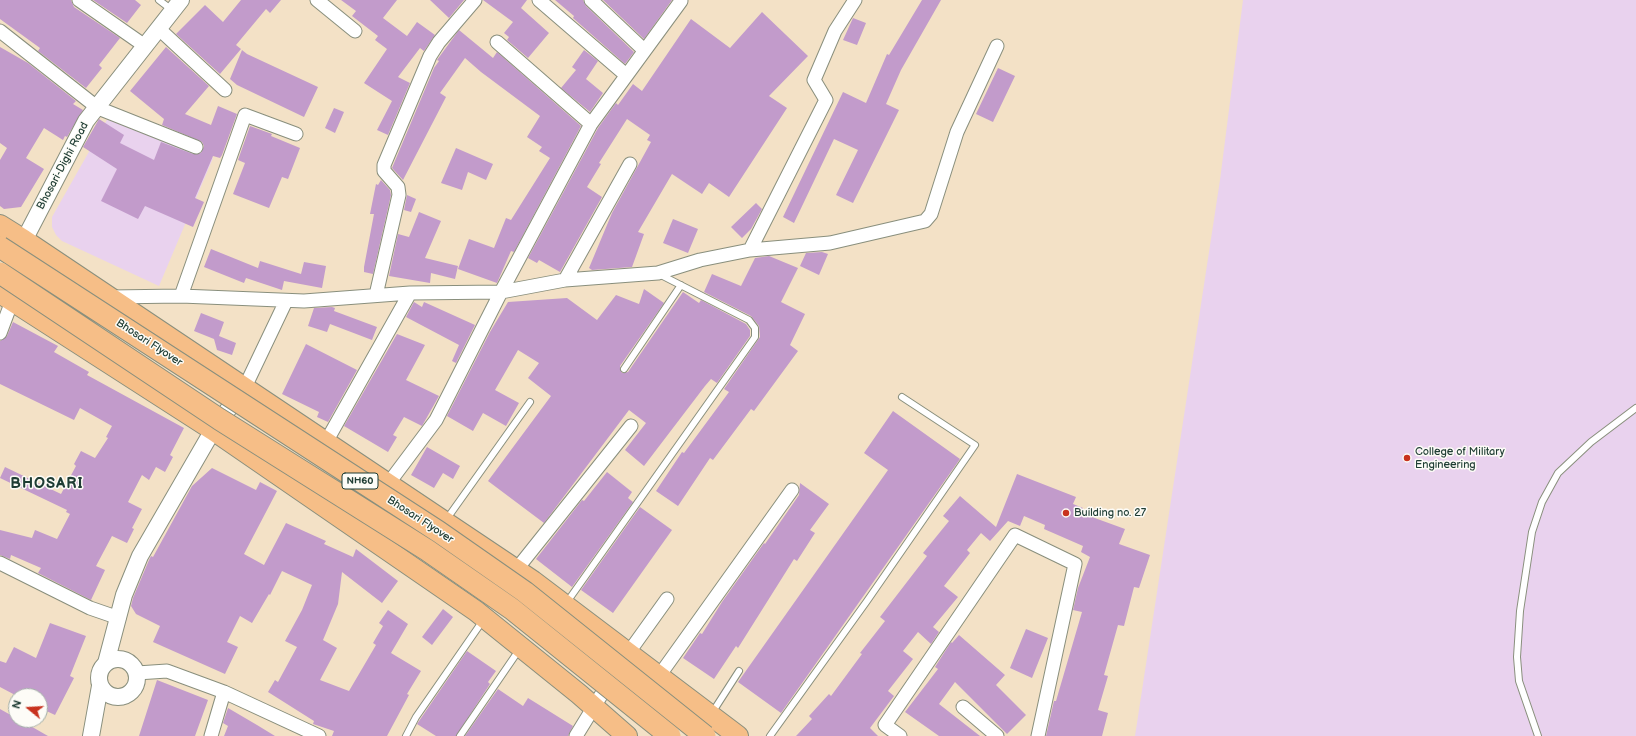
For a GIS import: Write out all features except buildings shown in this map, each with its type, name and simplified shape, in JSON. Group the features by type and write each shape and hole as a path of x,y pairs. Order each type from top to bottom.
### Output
{"highway":[{"name":"Bhosari Flyover","path":"0,247 439,532 494,570 525,592 705,736"},
{"name":"Bhosari Flyover","path":"0,273 219,419 427,550 512,609 670,736"}],"main road":[{"path":"0,226 24,240 110,297 516,570 566,605 738,736"},
{"path":"6,297 213,430 485,618 628,736"}],"street":[{"path":"79,0 145,46"},
{"path":"317,0 355,31"},
{"path":"376,296 398,194 398,188 384,171 384,165 430,56 439,42 475,0"},
{"path":"539,0 626,75"},
{"path":"591,0 644,50"},
{"path":"750,250 826,100 814,80 835,31 855,0"},
{"path":"388,484 436,420 501,292 591,124 681,1"},
{"name":"Bhosari-Dighi Road","path":"0,283 86,121 98,108 177,5"},
{"path":"158,28 225,90"},
{"path":"0,31 98,108 196,147"},
{"path":"496,42 591,124"},
{"path":"110,297 181,296 304,301 410,293 501,292 565,280 658,273 700,260 750,250 830,243 925,221 931,214 934,207 958,132 997,46"},
{"path":"181,296 245,115 296,134"},
{"path":"565,280 630,164"},
{"path":"326,442 410,293"},
{"path":"0,333 6,297"},
{"path":"91,736 100,686 99,674 106,663 124,595 140,556 213,430 244,387 286,301"},
{"path":"516,570 631,426"},
{"path":"659,676 792,490"},
{"path":"900,736 885,725 1015,535 1075,564 1038,736"},
{"path":"0,562 90,608 119,618"},
{"path":"576,736 628,653 667,599"},
{"path":"100,686 108,694 119,697 125,696 134,689 138,679 134,667 124,659 118,658 106,663"},
{"path":"137,673 167,671 224,692 319,736"},
{"path":"212,736 224,692"},
{"path":"964,707 997,736"}],"lane":[{"path":"159,0 177,5"},
{"path":"566,605 754,337 755,328 749,320 658,273"},
{"path":"624,369 680,285"},
{"path":"770,736 867,601 975,445 902,397"},
{"path":"444,521 530,402"},
{"path":"1538,736 1519,681 1517,657 1520,611 1532,532 1542,502 1558,473 1591,442 1636,408"},
{"path":"406,736 416,717 485,618"},
{"path":"460,736 520,647"},
{"path":"711,715 740,671"}],"shaded area":[{"name":"College of Military Engineering","path":"1243,0 1636,0 1636,736 1135,736 1220,180"},
{"path":"112,111 213,158 159,286 62,241 56,235 52,227 52,217"}],"place":[{"name":"College of Military Engineering","path":"1407,458"},
{"name":"Building no. 27","path":"1066,513"}],"district":[{"name":"BHOSARI","path":"47,484"}]}
